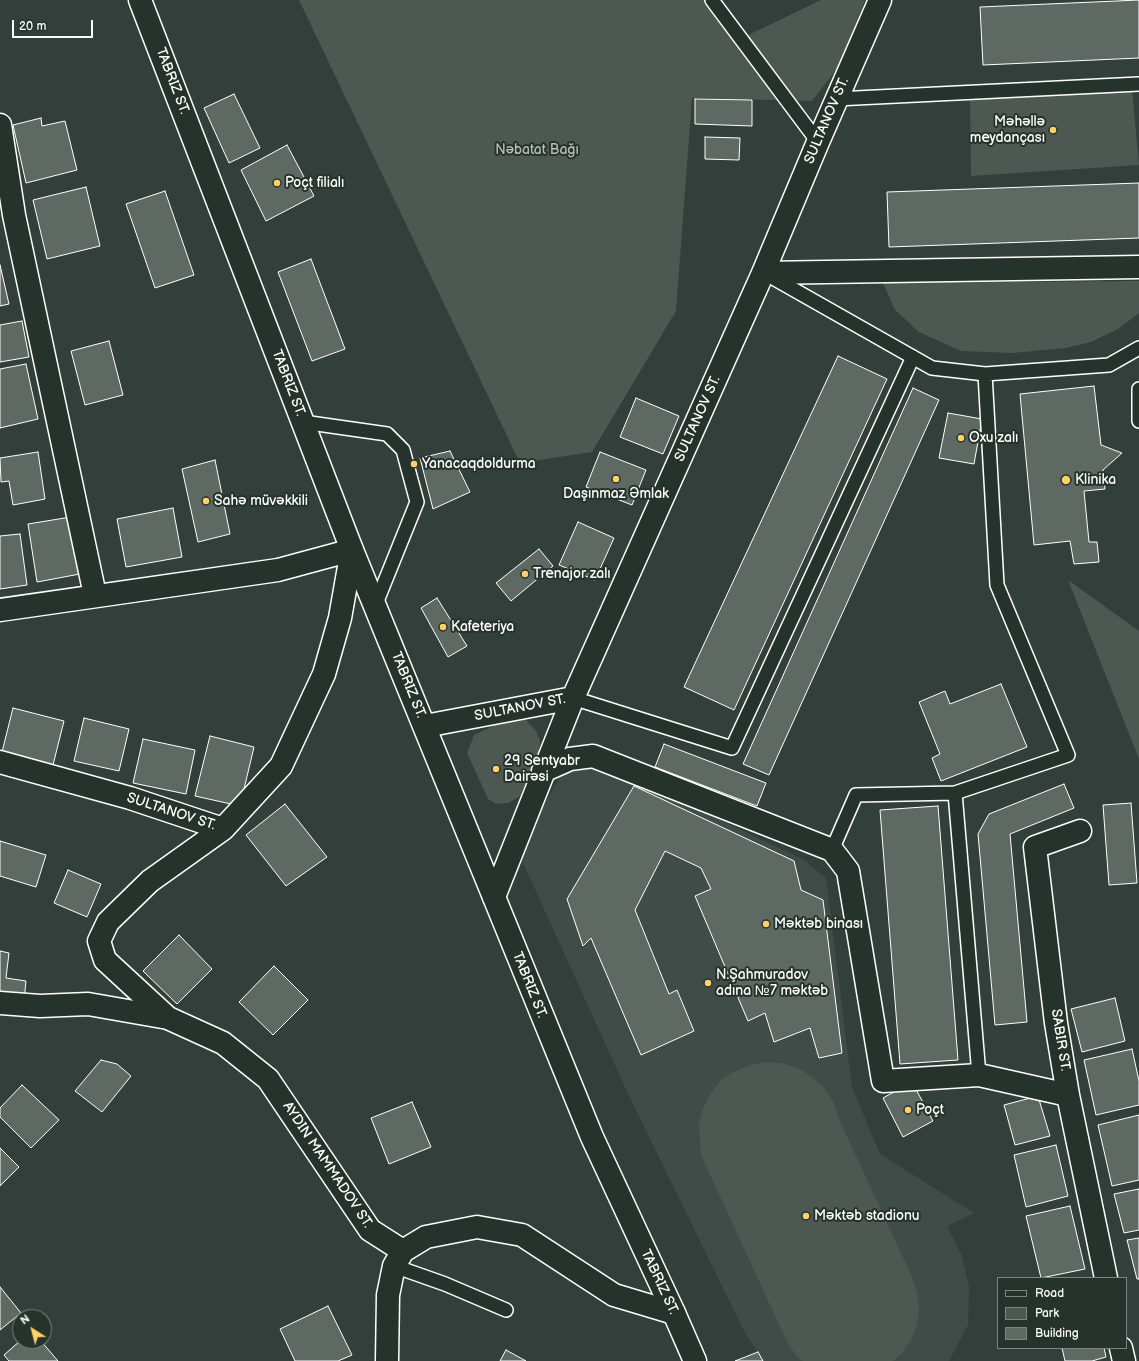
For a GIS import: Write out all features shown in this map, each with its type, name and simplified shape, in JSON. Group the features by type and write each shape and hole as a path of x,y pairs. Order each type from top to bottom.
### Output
{"street":[{"name":"TABRIZ ST.","path":"140,0 352,550 592,1137 695,1361"},
{"name":"SULTANOV ST.","path":"425,726 573,698 763,273 880,0"},
{"path":"0,126 14,215 95,595"},
{"path":"763,273 1139,267"},
{"name":"SULTANOV ST.","path":"0,762 130,798 223,829 281,766 324,674 340,618 352,550"},
{"path":"0,610 95,595 278,570 352,550"},
{"path":"494,897 573,698"},
{"path":"543,771 570,759 592,756 832,850 848,870 883,1081 979,1075 1068,1096"},
{"path":"168,1018 105,960 99,941 108,922 150,881 223,829"},
{"name":"SABIR ST.","path":"1080,831 1035,847 1056,1023 1068,1096 1106,1277"},
{"name":"AYDIN MAMMADOV ST.","path":"0,1003 40,1006 88,1004 168,1018 223,1043 268,1079 370,1230 398,1258"},
{"path":"387,1361 388,1295 398,1258 426,1237 478,1228 522,1235 614,1295 674,1314"},
{"path":"1121,1349 1124,1361"}],"lane":[{"path":"712,0 818,142"},
{"path":"836,100 1139,84"},
{"path":"763,273 932,368 985,374 1109,365 1139,348"},
{"path":"573,698 732,748 913,357"},
{"path":"832,850 856,795 955,793 1068,755 997,585 985,374"},
{"path":"1139,389 1139,421"},
{"path":"303,422 387,434 403,450 417,502 375,606"},
{"path":"955,793 979,1075"},
{"path":"398,1258 446,1284 506,1310"}],"shaded area":[{"name":"N.Şahmuradov adına №7 məktəb","path":"591,759 804,860 826,878 852,1087 880,1154 974,1213 947,1226 962,1256 969,1287 968,1325 949,1361 763,1361 744,1331 628,1094 518,852 560,777 576,764"}],"green space":[{"name":"Nəbatat Bağı","path":"299,0 707,0 734,42 821,0 865,0 839,66 812,101 692,98 676,311 592,452 520,463"},
{"name":"Məhəllə meydançası","path":"1132,89 1139,165 971,176 970,98"},
{"path":"1139,281 1139,313 1118,329 1091,342 1066,348 1012,353 961,351 919,332 895,310 883,283"},
{"path":"1068,580 1139,631 1139,759"},
{"path":"525,719 536,731 540,740 539,751 520,796 508,803 496,804 488,799 467,753 474,735 506,720"},
{"name":"Məktəb stadionu","path":"766,1062 782,1063 798,1068 812,1077 824,1088 833,1101 838,1117 912,1277 917,1292 919,1308 917,1325 911,1340 902,1353 893,1361 803,1361 799,1359 789,1345 782,1331 701,1155 699,1123 703,1108 711,1093 721,1080 735,1071 750,1065"}],"building":[{"path":"1139,0 1139,58 983,65 980,7"},
{"path":"234,94 260,148 229,163 204,108"},
{"path":"695,99 752,100 752,126 695,124"},
{"path":"41,118 42,126 65,121 77,170 26,183 13,125"},
{"path":"705,137 740,138 739,160 705,159"},
{"name":"Poçt filialı","path":"287,145 314,196 266,221 241,170"},
{"path":"1139,183 1139,238 889,247 887,192"},
{"path":"86,187 100,246 47,259 33,200"},
{"path":"165,191 194,275 155,288 126,204"},
{"path":"311,259 345,349 312,361 278,272"},
{"path":"0,265 9,304 0,306"},
{"path":"22,321 29,357 0,362 0,325"},
{"path":"109,341 123,395 85,405 71,351"},
{"path":"838,356 887,379 734,710 684,687"},
{"path":"26,364 38,419 0,428 0,369"},
{"name":"Klinika","path":"1094,386 1101,445 1122,453 1103,470 1105,489 1084,491 1089,542 1097,542 1099,562 1074,564 1070,541 1034,545 1020,394"},
{"path":"913,388 939,400 769,775 743,764"},
{"path":"636,398 679,416 663,454 620,437"},
{"name":"Oxu zalı","path":"948,413 982,419 974,464 939,458"},
{"path":"450,451 470,492 433,509 420,458"},
{"path":"38,452 45,499 13,505 9,481 1,482 0,458"},
{"name":"Daşınmaz Əmlak","path":"600,452 646,470 632,505 586,487"},
{"name":"Sahə müvəkkili","path":"215,460 230,534 198,542 182,469"},
{"path":"173,508 182,557 126,567 117,519"},
{"path":"71,517 80,574 37,582 28,524"},
{"path":"578,522 614,538 595,580 559,565"},
{"path":"20,534 27,585 0,589 0,536"},
{"name":"Trenajor zalı","path":"539,549 553,566 511,601 496,583"},
{"name":"Kafeteriya","path":"437,598 467,646 448,657 421,608"},
{"path":"1001,684 1027,747 941,781 932,758 940,754 919,702 945,691 950,704"},
{"path":"13,708 64,721 53,765 2,752"},
{"path":"84,718 129,729 119,771 74,761"},
{"path":"210,736 254,747 240,806 195,796"},
{"path":"143,739 195,750 186,794 133,783"},
{"path":"664,744 766,783 757,806 655,767"},
{"path":"1064,784 1074,808 1010,834 1027,1022 995,1025 978,834 989,814"},
{"name":"Məktəb binası","path":"634,786 794,861 801,890 823,900 842,1053 819,1058 810,1028 774,1042 765,1013 748,1021 695,896 711,889 701,868 665,851 635,910 669,994 677,990 694,1031 641,1055 591,938 583,946 567,899"},
{"path":"1131,803 1137,883 1109,885 1103,805"},
{"path":"285,804 327,857 286,886 246,835"},
{"path":"938,806 958,1060 900,1064 880,810"},
{"path":"0,841 46,855 36,887 0,876"},
{"path":"68,870 101,884 87,917 54,903"},
{"path":"179,935 212,969 177,1004 143,971"},
{"path":"0,951 9,953 6,978 26,981 24,1001 0,998"},
{"path":"274,966 308,1000 273,1035 239,1002"},
{"path":"1115,998 1125,1041 1082,1052 1071,1009"},
{"path":"1132,1049 1139,1081 1139,1105 1096,1115 1084,1060"},
{"path":"101,1060 117,1064 131,1076 102,1112 75,1091"},
{"name":"Poçt","path":"912,1082 933,1121 903,1137 883,1098"},
{"path":"22,1085 59,1120 31,1148 0,1117 0,1108"},
{"path":"1038,1096 1050,1136 1015,1145 1004,1105"},
{"path":"412,1102 431,1147 389,1164 371,1118"},
{"path":"1139,1115 1139,1180 1112,1186 1098,1125"},
{"path":"1056,1145 1068,1196 1026,1207 1014,1155"},
{"path":"0,1148 19,1167 0,1186"},
{"path":"1139,1189 1139,1230 1124,1233 1114,1194"},
{"path":"1070,1206 1085,1269 1041,1277 1026,1216"},
{"path":"1139,1238 1139,1279 1137,1279 1127,1240"},
{"path":"0,1287 18,1309 12,1309 12,1320 0,1330"},
{"path":"328,1306 352,1355 338,1361 295,1361 280,1329"},
{"path":"12,1348 48,1349 58,1361 9,1361 4,1355"},
{"path":"1062,1349 1104,1349 1106,1357 1092,1361 1065,1361"},
{"path":"506,1350 526,1361 500,1361"},
{"path":"758,1352 763,1361 735,1361"}],"place":[{"name":"Məhəllə meydançası","path":"1053,130"},
{"name":"Poçt filialı","path":"277,183"},
{"name":"Oxu zalı","path":"961,438"},
{"name":"Yanacaqdoldurma","path":"414,464"},
{"name":"Daşınmaz Əmlak","path":"616,479"},
{"name":"Klinika","path":"1066,480"},
{"name":"Sahə müvəkkili","path":"206,501"},
{"name":"Trenajor zalı","path":"525,574"},
{"name":"Kafeteriya","path":"443,627"},
{"name":"29 Sentyabr Dairəsi","path":"496,769"},
{"name":"Məktəb binası","path":"766,924"},
{"name":"N.Şahmuradov adına №7 məktəb","path":"708,983"},
{"name":"Poçt","path":"908,1110"},
{"name":"Məktəb stadionu","path":"806,1216"}]}
